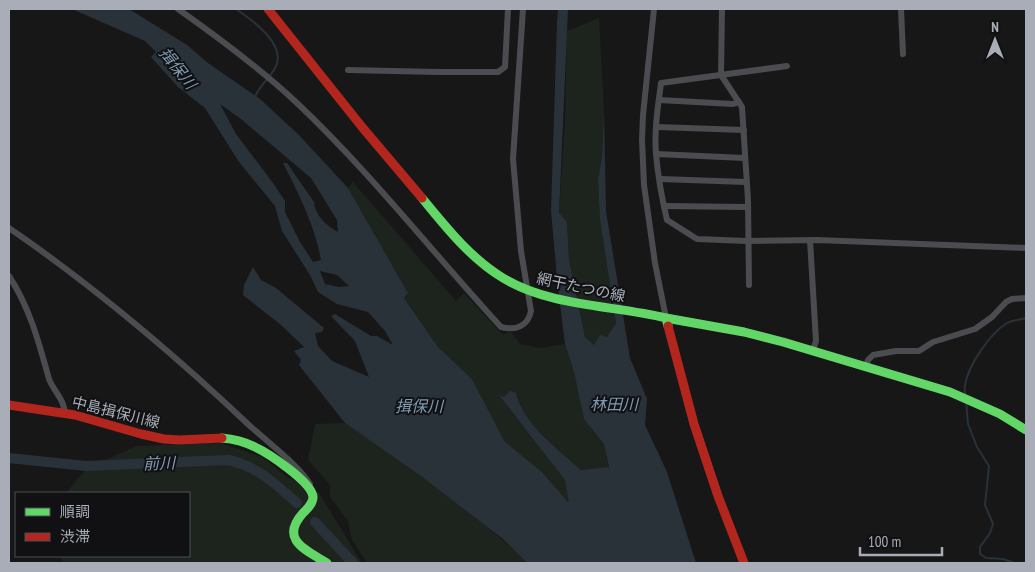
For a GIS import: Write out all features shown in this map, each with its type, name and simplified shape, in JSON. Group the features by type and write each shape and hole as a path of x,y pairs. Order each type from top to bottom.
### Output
{"main road":[{"name":"網干たつの線","path":"268,9 373,141 463,245 494,272 531,291 575,302 744,332 813,350 950,392 1000,414 1026,430"},
{"path":"663,317 694,424 718,496 744,563"},
{"name":"中島揖保川線","path":"9,405 64,413 161,438 179,440 216,437 240,440 265,452 308,487"},
{"path":"308,487 312,491 314,500 294,525 293,534 298,543 327,563"}],"street":[{"path":"178,9 254,66 302,108 362,168 501,327 511,330 520,328 530,318 531,311 531,291 521,250 513,159 524,9"},
{"path":"348,70 498,72 504,67 508,9"},
{"path":"654,9 642,140 646,195 663,317"},
{"path":"722,9 721,75 742,108 749,285"},
{"path":"901,9 903,54"},
{"path":"787,66 661,83 656,154 667,220 697,239 748,241 810,240 1026,248"},
{"path":"659,100 734,104 739,102"},
{"path":"657,128 744,130"},
{"path":"656,154 745,158"},
{"path":"660,179 746,182"},
{"path":"664,206 746,207"},
{"path":"9,228 82,282 217,394 307,479 310,484 308,487"},
{"path":"810,240 816,339 813,350"},
{"path":"9,276 25,303 32,320 48,379 64,405 64,413"},
{"path":"866,366 868,360 873,355 896,351 919,351 933,342 948,336 975,329 992,317 1006,302 1012,299 1026,298"}],"shaded area":[{"path":"599,18 604,110 602,157 598,179 600,220 616,323 607,338 594,345 585,337 569,260 567,222 559,214 565,122 567,31"},
{"path":"353,182 456,301 464,293 502,334 511,332 520,344 541,348 565,344 574,372 584,419 604,444 609,468 581,470 542,435 526,415 516,393 504,397 500,395 565,480 570,504 542,472 505,442 472,379 438,347 404,297 408,293 348,188"},
{"path":"345,423 462,506 527,563 367,563 352,540 348,521 330,497 330,485 308,460 315,424"},
{"path":"220,443 262,457 286,476 319,493 362,563 64,563 61,557 190,557 190,492 67,492 87,468 137,446"}],"water":[{"name":"揖保川","path":"72,9 129,9 187,45 208,63 260,99 299,135 348,188 408,293 404,298 438,347 472,379 505,442 542,472 569,503 565,480 499,395 504,397 510,391 516,393 526,415 542,435 581,470 609,467 604,444 584,419 574,372 565,344 551,211 558,9 568,9 559,213 567,222 569,260 585,337 594,345 600,335 607,337 616,323 600,220 598,179 602,157 604,110 606,211 630,358 647,399 645,425 667,472 696,563 527,563 503,539 421,476 345,423 299,365 301,360 294,351 304,347 281,325 243,295 244,285 253,267 261,280 276,288 324,328 322,332 315,333 318,346 332,361 369,377 355,341 331,316 335,314 371,336 377,336 393,345 385,331 368,312 337,304 318,292 310,275 282,231 275,206 239,162 205,108 178,87 151,57 156,52 145,41","holes":["220,104 241,119 311,178 337,220 338,232 322,220 314,202 287,163 283,163 311,223 321,260 313,262 300,242 285,212 285,201 236,134","320,271 337,275 349,286 339,287 325,284"]}],"waterway":[{"path":"236,9 259,26 273,42 277,51 278,59 275,68 255,97"},
{"path":"966,397 965,388 970,369 987,342 1007,323 1026,318"},
{"path":"966,401 968,424 977,447 989,466 985,505 993,524 990,533 980,547 980,554 986,558 1003,559 1015,563"},
{"name":"前川","path":"9,458 86,466 228,460 257,471 297,503"},
{"name":"前川","path":"315,522 353,563"}],"traffic: fast":[{"path":"422,198 469,252 491,270 522,288 562,300 666,318 668,326"},
{"path":"666,318 744,332 783,342 950,392 1000,414 1026,430"},
{"path":"222,438 243,442 261,450 298,476 311,491 313,500 296,522 295,537 304,549 327,563"}],"traffic: jam":[{"path":"268,9 362,127 422,198"},
{"path":"668,326 694,424 718,496 744,563"},
{"path":"9,405 75,415 164,439 222,438"}],"water label":[{"name":"林田川","path":"614,404"}]}
